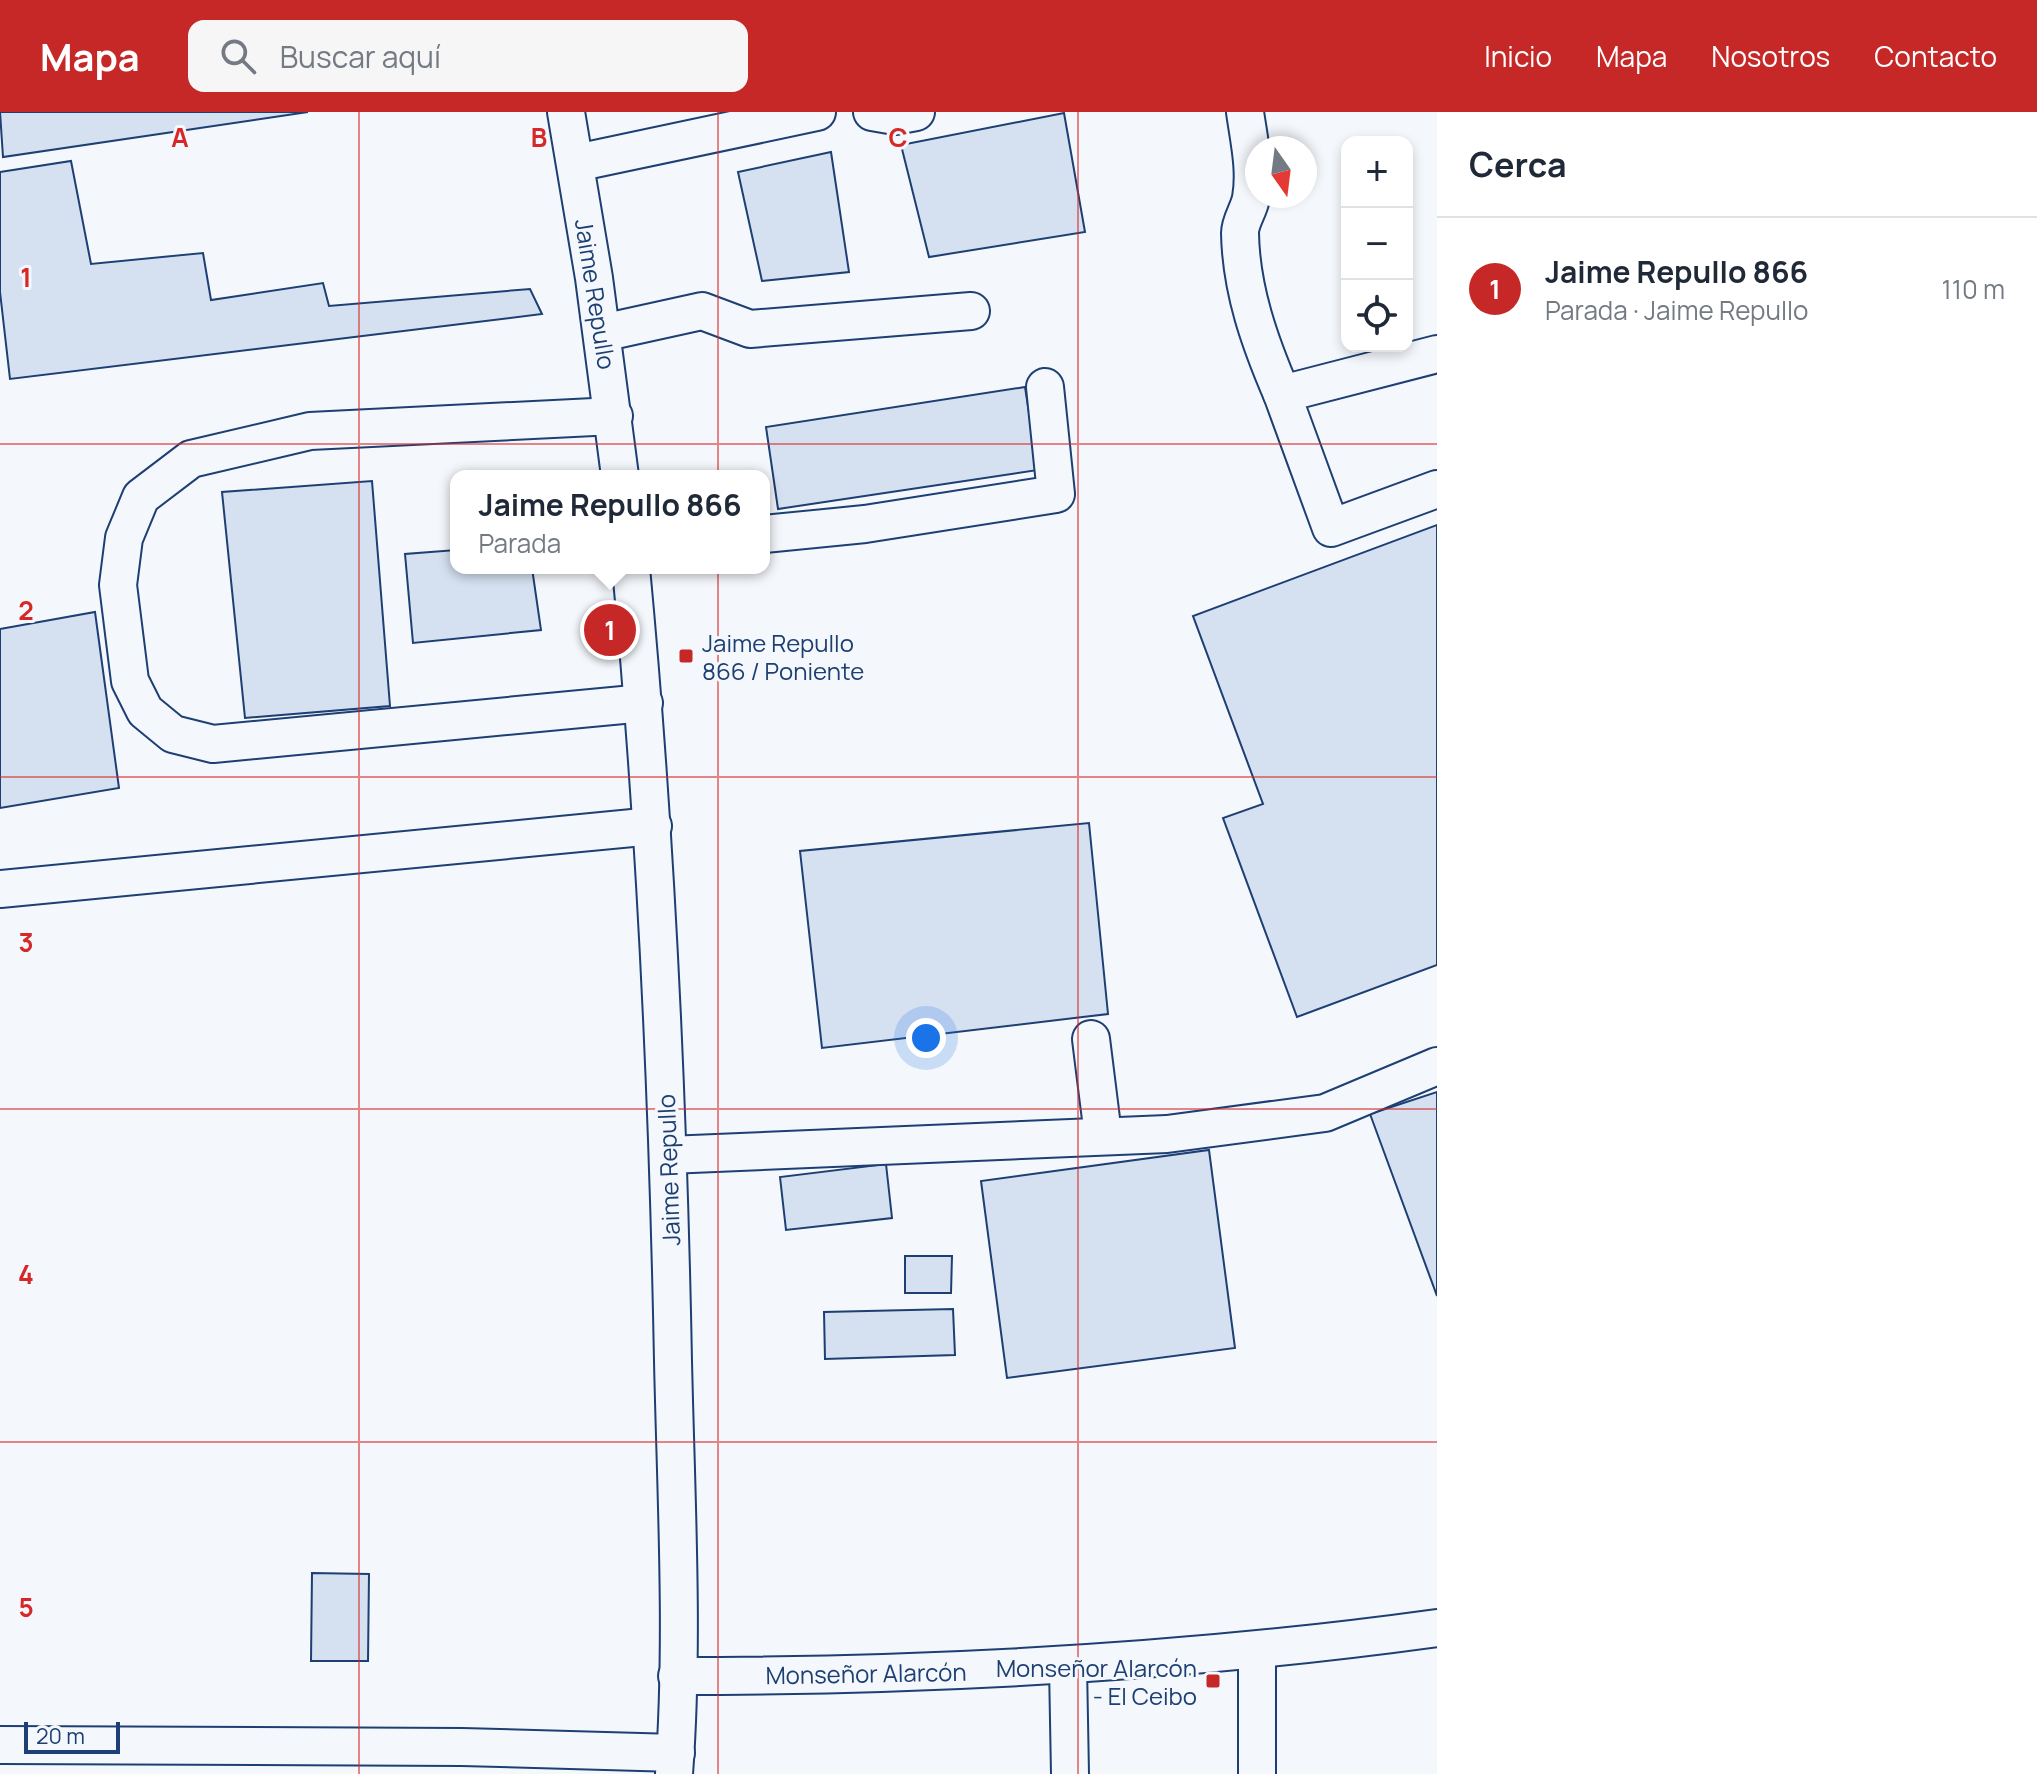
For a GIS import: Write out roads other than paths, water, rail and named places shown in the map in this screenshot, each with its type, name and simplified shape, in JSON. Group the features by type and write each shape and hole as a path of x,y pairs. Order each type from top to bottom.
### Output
{"street":[{"name":"Jaime Repullo","path":"566,112 602,333 619,470"},
{"path":"576,163 817,112"},
{"path":"872,112 895,116 916,112"},
{"path":"1245,112 1253,170 1251,200 1240,230 1245,283 1260,344 1282,394 1331,528 1437,489"},
{"path":"602,333 702,311 750,329 971,311"},
{"path":"1282,394 1437,354"},
{"path":"770,533 865,524 1056,494 1045,387"},
{"path":"614,416 310,431 191,459 141,497 124,538 118,585 130,681 145,711 173,734 213,744 644,703"},
{"name":"Jaime Repullo","path":"632,574 653,826 668,1155 675,1446 675,1763"},
{"path":"0,889 653,826"},
{"path":"1091,1039 1103,1135"},
{"path":"668,1155 1167,1134 1325,1113 1437,1066"},
{"name":"Monseñor Alarcón","path":"677,1676 840,1676 1068,1666 1257,1650 1437,1628"},
{"path":"1257,1650 1257,1774"},
{"path":"1068,1666 1070,1774"},
{"path":"0,1745 462,1747 675,1763"}],"place":[{"name":"Jaime Repullo 866","path":"610,630"},
{"name":"Jaime Repullo 866 / Poniente","path":"686,656"},
{"name":"Monseñor Alarcón - El Ceibo","path":"1213,1681"}]}
